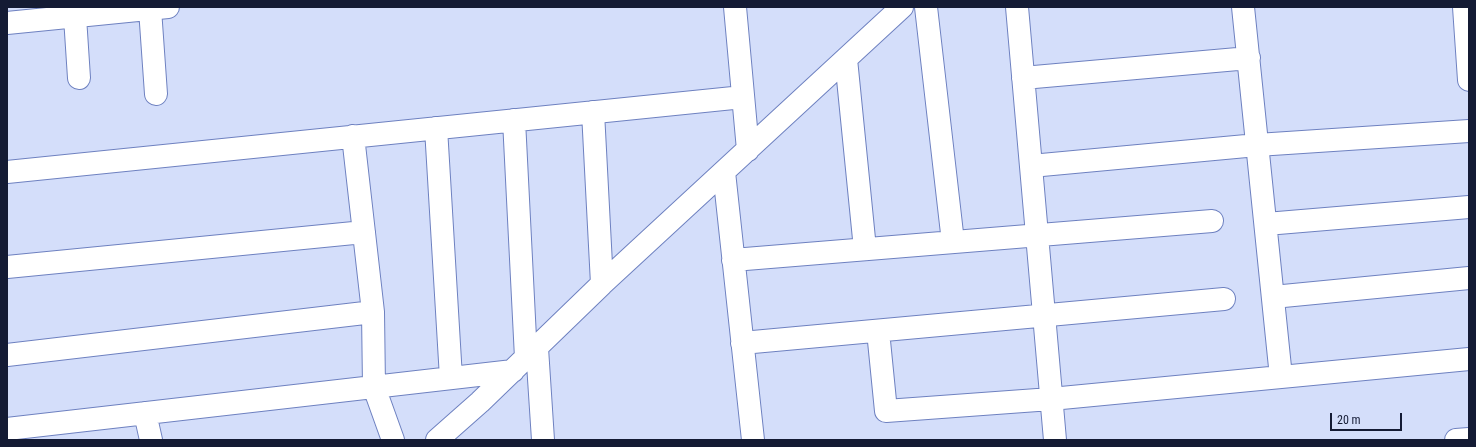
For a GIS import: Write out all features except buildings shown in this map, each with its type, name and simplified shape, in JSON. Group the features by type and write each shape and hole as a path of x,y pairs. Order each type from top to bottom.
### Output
{"street":[{"path":"735,7 748,150"},
{"path":"926,7 953,242"},
{"path":"1017,7 1055,440"},
{"path":"1243,7 1281,377"},
{"path":"1464,7 1469,80"},
{"path":"7,23 159,8 156,94"},
{"path":"436,440 525,359 602,284 846,59 894,10"},
{"path":"75,16 79,78"},
{"path":"1023,78 1249,58"},
{"path":"846,59 866,249"},
{"path":"7,172 743,97"},
{"path":"593,112 602,284"},
{"path":"514,120 525,359 543,440"},
{"path":"436,128 451,378"},
{"path":"1031,166 1257,145 1469,131"},
{"path":"353,136 373,312 374,386 393,440"},
{"path":"724,172 752,440"},
{"path":"1266,224 1469,207"},
{"path":"733,260 1212,221"},
{"path":"7,267 364,232"},
{"path":"1273,297 1469,278"},
{"path":"742,343 1224,299"},
{"path":"7,355 373,312"},
{"path":"878,331 886,411 1051,399 1469,360"},
{"path":"7,429 451,378 525,359"},
{"path":"145,413 151,440"},
{"path":"1456,440 1469,439"}]}
